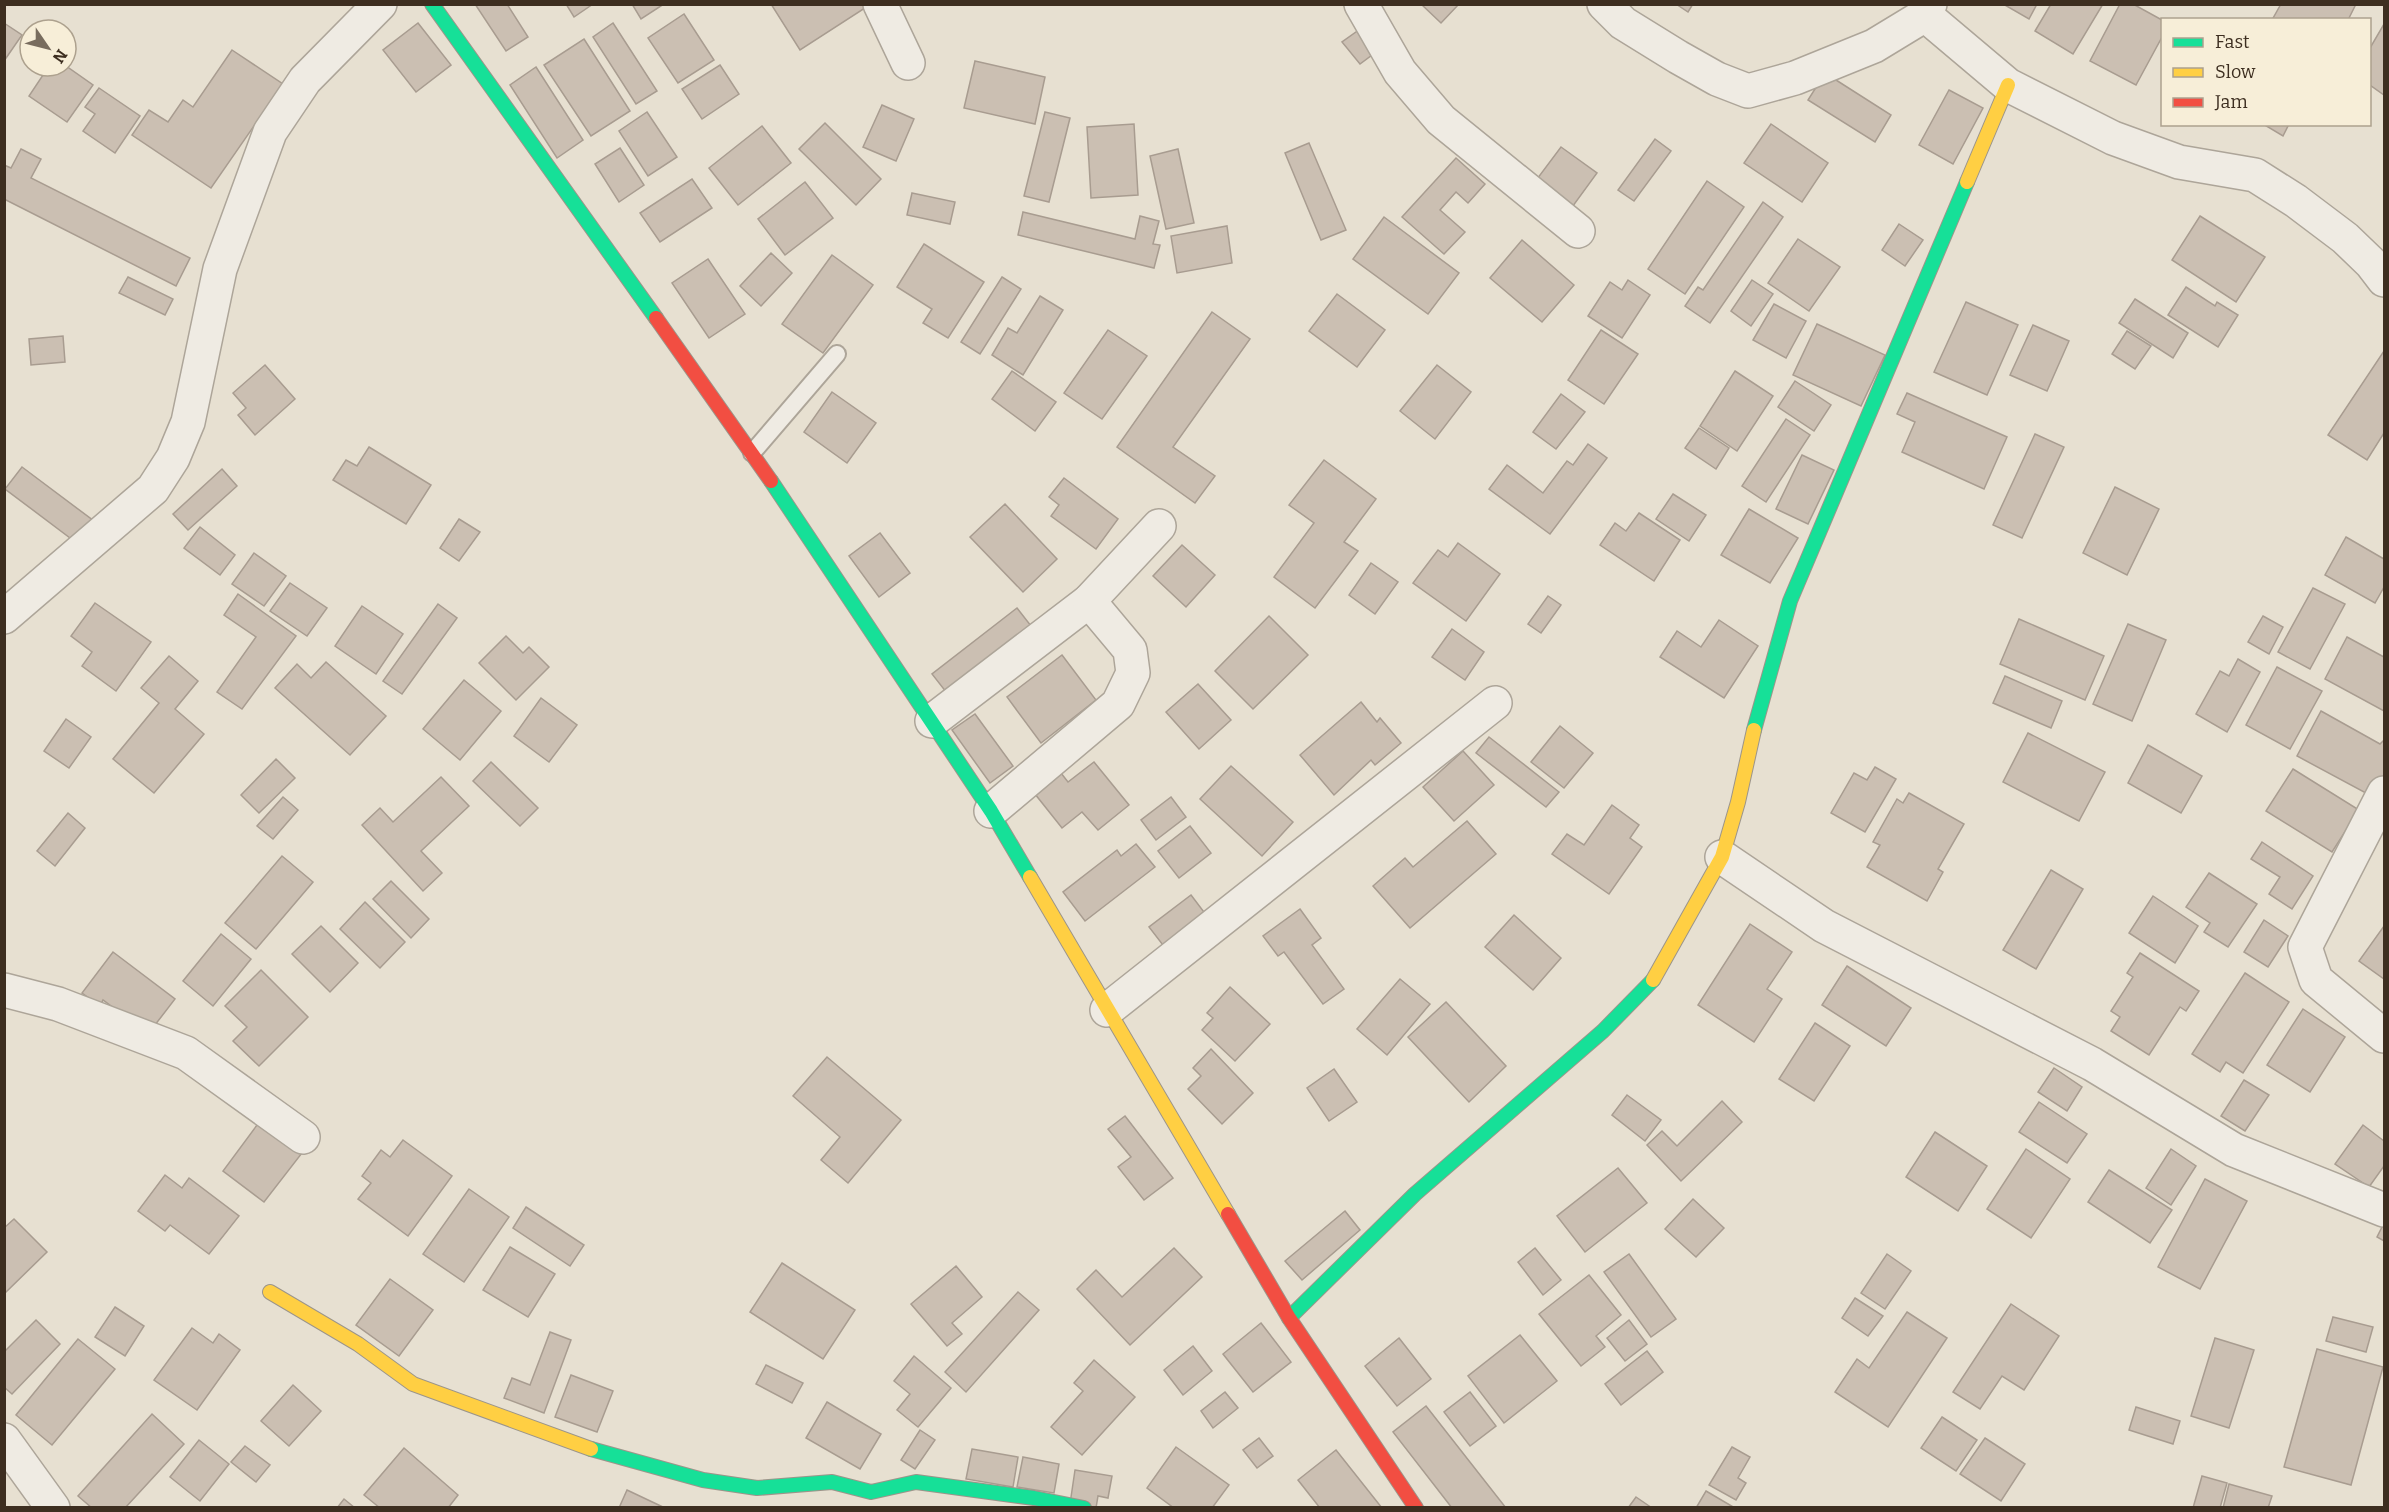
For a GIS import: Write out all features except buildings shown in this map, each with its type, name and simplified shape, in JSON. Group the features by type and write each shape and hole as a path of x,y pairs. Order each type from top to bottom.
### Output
{"street":[{"path":"4,617 153,489 173,458 188,422 220,269 270,132 305,80 380,4"},
{"path":"432,4 752,453 932,721 991,812 1289,1318 1416,1508"},
{"path":"880,4 908,63"},
{"path":"1361,4 1400,72 1441,120 1578,231"},
{"path":"1604,4 1623,23 1678,57 1717,79 1748,91 1795,78 1874,46 1927,10 2008,85 2113,138 2168,158 2255,175 2296,201 2345,238 2385,280"},
{"path":"1289,1318 1415,1194 1603,1031 1653,981 1722,857 1738,802 1759,706 1790,601 2008,85"},
{"path":"932,721 1089,601 1159,526"},
{"path":"991,812 1118,704 1133,673 1130,650 1089,601"},
{"path":"1107,1010 1495,703"},
{"path":"2385,793 2305,947 2316,980 2385,1036"},
{"path":"1722,857 1824,926 2092,1064 2234,1150 2381,1201"},
{"path":"4,990 58,1004 186,1053 303,1137"},
{"path":"270,1292 358,1344 413,1384 622,1460 703,1480 757,1488 831,1482 869,1500 916,1482 1034,1498 1084,1508"},
{"path":"4,1440 53,1508"}],"lane":[{"path":"752,453 837,354"}],"traffic: fast":[{"path":"432,4 656,318"},
{"path":"1754,730 1790,601 1967,182"},
{"path":"771,481 991,811 1030,877"},
{"path":"1289,1318 1415,1194 1603,1031 1653,980"},
{"path":"591,1449 703,1480 757,1488 832,1482 871,1492 916,1482 1034,1498 1084,1508"}],"traffic: slow":[{"path":"1967,182 2008,85"},
{"path":"1653,980 1722,857 1738,802 1754,730"},
{"path":"1030,877 1228,1214"},
{"path":"270,1292 358,1344 413,1384 591,1449"}],"traffic: jam":[{"path":"656,318 771,481"},
{"path":"1228,1214 1289,1318 1416,1508"}]}
